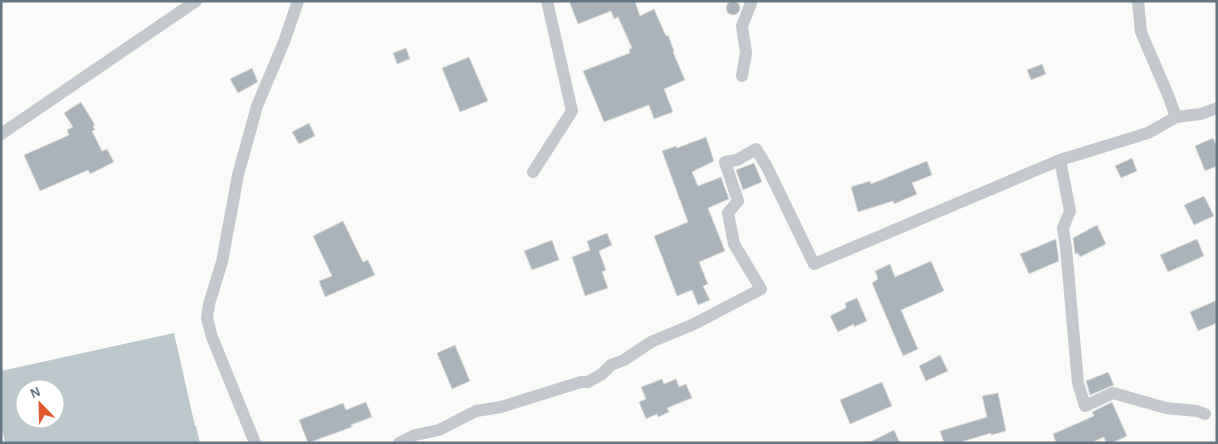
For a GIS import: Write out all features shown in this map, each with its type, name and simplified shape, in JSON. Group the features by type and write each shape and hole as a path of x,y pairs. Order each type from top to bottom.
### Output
{"street":[{"path":"1,134 196,1"},
{"path":"255,443 212,338 207,318 209,304 222,262 238,175 257,106 284,42 298,1"},
{"path":"533,172 572,111 547,1"},
{"path":"742,76 746,53 742,26 751,3 750,1"},
{"path":"1138,1 1141,32 1176,117"},
{"path":"399,443 416,435 439,430 476,411 501,407 581,382 588,382 602,374 611,365 624,360 651,342 694,324 761,289 734,244 728,212 738,201 725,162 737,160 756,149 767,167 814,264 1060,160 1148,133 1176,117 1201,114 1217,108"},
{"path":"1060,160 1070,211 1063,228 1078,383 1085,406 1113,393 1166,408 1197,411 1205,414"}],"shaded area":[{"path":"174,333 200,443 5,443 1,423 1,371"}],"building":[{"path":"569,1 635,1 640,16 654,9 666,36 668,35 685,80 664,89 673,112 654,119 649,105 604,122 583,71 630,53 629,49 632,48 618,17 614,19 611,11 578,24"},
{"path":"733,1 738,3 740,8 738,13 733,15 728,13 726,8 728,3"},
{"path":"406,48 410,59 397,64 393,53"},
{"path":"469,57 488,101 460,112 442,68"},
{"path":"1042,64 1046,74 1031,80 1027,70"},
{"path":"252,68 258,82 238,93 230,79"},
{"path":"81,102 95,125 93,126 95,130 92,131 102,151 107,149 114,162 90,174 88,170 40,191 24,155 69,135 67,130 73,127 64,113"},
{"path":"309,123 315,136 299,144 292,132"},
{"path":"706,137 714,161 692,172 698,186 721,177 729,199 708,208 725,251 699,262 708,284 703,286 710,300 698,305 692,290 677,296 654,236 688,222 662,151 676,146 677,148"},
{"path":"1213,138 1217,147 1217,166 1205,171 1195,146"},
{"path":"1132,158 1137,171 1121,178 1115,166"},
{"path":"927,161 932,175 912,183 917,194 894,204 893,201 858,212 851,187 870,181 871,184"},
{"path":"754,163 762,182 743,190 736,170"},
{"path":"1204,196 1214,216 1194,225 1184,205"},
{"path":"343,221 363,262 368,260 375,275 325,297 319,281 332,276 313,236"},
{"path":"1097,225 1106,244 1080,257 1078,253 1075,254 1073,238"},
{"path":"607,233 612,245 599,251 606,270 602,272 608,288 585,296 572,257 590,250 587,241"},
{"path":"1056,239 1059,261 1029,274 1020,254"},
{"path":"1197,239 1204,256 1168,272 1160,255"},
{"path":"552,240 559,260 532,270 524,251"},
{"path":"931,261 944,291 901,310 918,349 903,356 872,283 878,279 875,271 890,264 895,277"},
{"path":"857,298 867,321 854,327 854,324 838,332 830,316 846,308 845,303"},
{"path":"1217,300 1217,323 1198,331 1190,312"},
{"path":"455,345 470,381 452,389 437,353"},
{"path":"940,355 948,371 926,381 919,366"},
{"path":"1108,372 1114,385 1090,395 1086,381"},
{"path":"662,379 664,384 676,379 679,387 686,384 692,398 667,408 669,412 658,417 657,414 646,419 639,402 646,399 641,387"},
{"path":"882,382 892,406 850,424 840,400"},
{"path":"998,393 1006,431 991,435 991,433 958,443 944,443 940,431 987,417 982,396"},
{"path":"366,402 372,417 351,425 352,427 308,443 299,420 343,403 346,410"},
{"path":"1112,402 1127,436 1112,443 1106,443 1104,437 1091,443 1056,443 1053,434 1094,416 1092,412"},
{"path":"894,430 900,443 868,443"}]}
